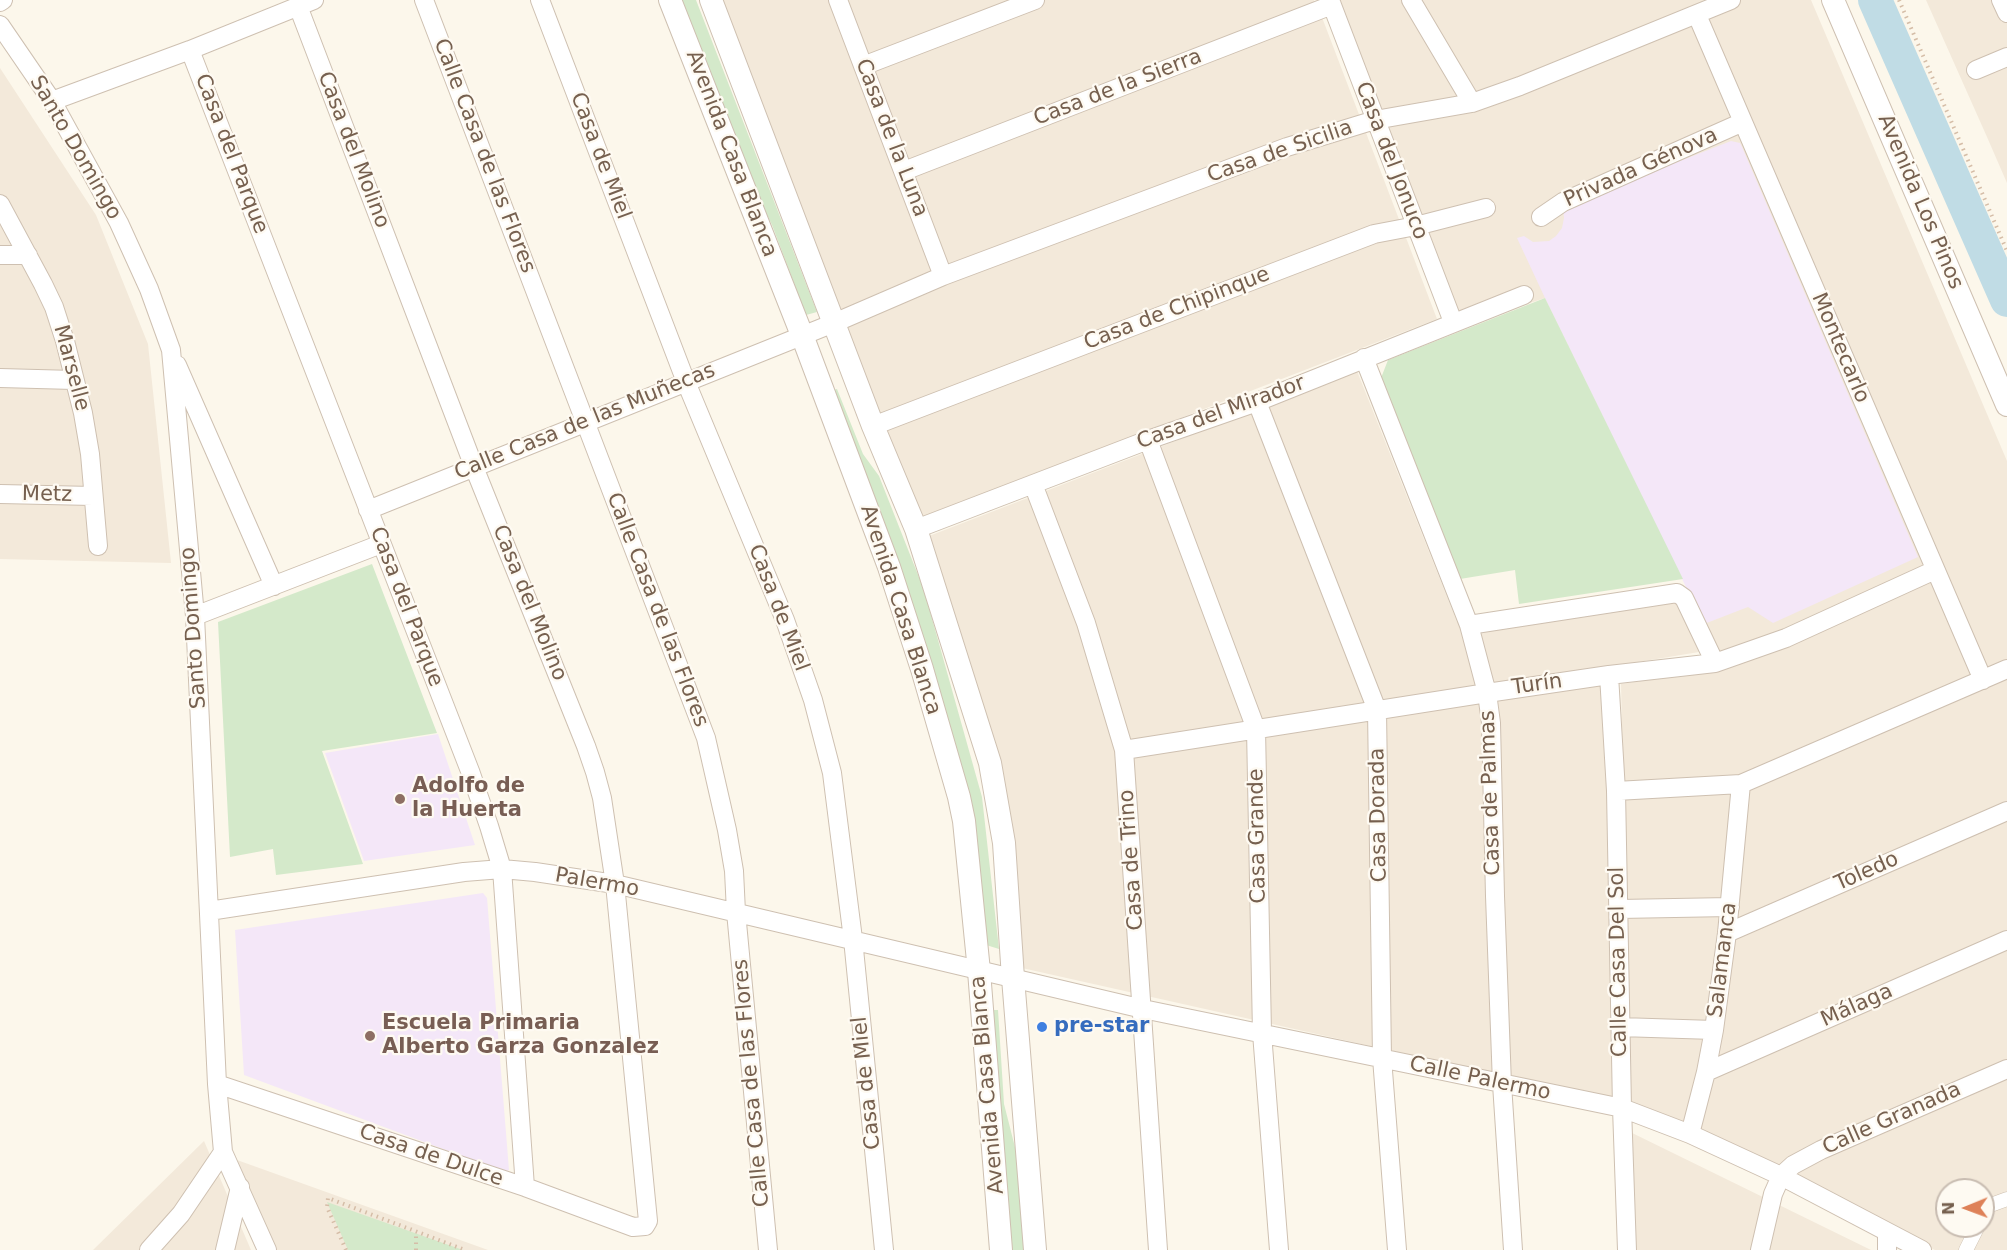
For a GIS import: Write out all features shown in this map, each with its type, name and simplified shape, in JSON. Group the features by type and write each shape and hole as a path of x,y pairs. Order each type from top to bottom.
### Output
{"street":[{"name":"Calle Casa de las Flores","path":"424,0 706,738 728,830 734,871 768,1250"},
{"name":"Casa de Miel","path":"540,0 686,382 785,620 813,700 832,773 853,939 884,1250"},
{"name":"Avenida Casa Blanca","path":"670,0 802,335 889,567 922,669 959,797 964,821 979,971 1001,1250"},
{"name":"Avenida Casa Blanca","path":"711,0 873,426 916,529 990,763 1004,843 1035,1250"},
{"name":"Casa de la Luna","path":"838,0 943,276"},
{"path":"863,66 1035,0"},
{"path":"1411,0 1472,103"},
{"name":"Casa de Sicilia","path":"834,323 943,276 1287,147 1375,120 1472,103 1520,86 1731,0"},
{"name":"Avenida Los Pinos","path":"1833,0 2007,405"},
{"path":"2001,0 2007,13"},
{"name":"Casa del Jonuco","path":"1331,2 1453,322"},
{"name":"Casa de la Sierra","path":"904,171 1331,2"},
{"path":"52,101 190,50 306,3"},
{"name":"Casa del Molino","path":"306,3 474,467 595,772 602,798 615,884 649,1214 645,1226"},
{"name":"Montecarlo","path":"1697,15 1983,680"},
{"name":"Santo Domingo","path":"0,25 52,101 123,232 149,289 171,350 195,616 223,1152"},
{"name":"Casa del Parque","path":"190,50 470,771 502,869 525,1187"},
{"path":"1976,70 2007,57"},
{"name":"Privada Génova","path":"1541,216 1563,202 1743,122"},
{"name":"Marselle","path":"0,204 54,307 83,413 90,454 98,546"},
{"name":"Casa de Chipinque","path":"873,426 1374,234 1486,208"},
{"path":"0,255 28,255"},
{"name":"Casa del Mirador","path":"916,529 1148,440 1257,402 1524,295"},
{"name":"Calle Casa de las Muñecas","path":"368,510 834,323"},
{"path":"171,350 274,586"},
{"name":"Casa de Palmas","path":"1364,358 1469,625 1487,693 1491,723 1502,1084 1513,1250"},
{"path":"0,378 74,380"},
{"name":"Casa Dorada","path":"1257,402 1377,710 1382,1058 1397,1250"},
{"name":"Casa Grande","path":"1148,440 1256,729 1262,1033 1279,1250"},
{"name":"Casa de Trino","path":"1033,484 1086,623 1124,750 1158,1250"},
{"name":"Metz","path":"0,494 93,496"},
{"path":"195,616 381,544"},
{"name":"Turín","path":"1124,750 1608,675 1715,663 1786,638 1935,570"},
{"path":"1469,625 1677,593 1684,598 1715,663"},
{"path":"1616,791 1741,784 2007,669"},
{"name":"Calle Casa Del Sol","path":"1608,675 1616,791 1620,909 1620,1027 1627,1250"},
{"name":"Salamanca","path":"1690,1134 1706,1072 1713,1030 1730,907 1741,784"},
{"name":"Toledo","path":"1727,933 2007,811"},
{"name":"Palermo","path":"209,912 464,872 502,869 615,884 1013,978"},
{"path":"1620,909 1730,907"},
{"name":"Málaga","path":"1706,1072 2007,940"},
{"name":"Calle Palermo","path":"1013,978 1143,1009 1622,1108 1690,1134 1781,1176 1887,1241 1922,1250"},
{"path":"1620,1027 1713,1030"},
{"name":"Calle Granada","path":"1781,1176 1793,1165 1821,1150 2007,1069"},
{"name":"Casa de Dulce","path":"218,1084 525,1187 633,1227 645,1226"},
{"path":"149,1250 181,1214 223,1152 267,1250"},
{"path":"1760,1250 1768,1213 1781,1176"},
{"path":"225,1250 240,1187"}],"path":[{"path":"1899,0 2007,251"},
{"path":"346,1250 327,1207 328,1198 465,1250"},
{"path":"416,1232 416,1250"}],"shaded area":[{"path":"719,0 1314,0 1437,319 919,519"},
{"path":"1332,0 1811,0 2007,461 2007,1250 1935,1250 1631,1102 1621,684 1727,667 1545,298 1461,326"},
{"path":"1926,0 2007,0 2007,183 1987,137"},
{"path":"0,68 96,215 148,344 171,563 0,559"},
{"path":"1731,141 1740,143 1742,147 1918,557 1773,623 1748,607 1704,624 1517,238 1524,236 1533,242 1549,241 1562,228 1563,207"},
{"path":"1357,371 1457,622 1671,587 1699,652 1614,666 1625,1103 1022,968 1004,779 929,536"},
{"name":"Adolfo de la Huerta","path":"438,734 475,845 364,861 325,753"},
{"name":"Escuela Primaria Alberto Garza Gonzalez","path":"483,893 487,898 509,1170 505,1172 244,1075 235,930"},
{"path":"1624,1129 1871,1250 1631,1250"},
{"path":"204,1141 251,1250 93,1250"},
{"path":"237,1160 488,1250 277,1250"}],"green space":[{"path":"678,0 696,0 817,312 806,315 772,225 740,161"},
{"path":"1545,298 1683,579 1519,604 1515,570 1460,579 1381,378 1388,360"},
{"path":"837,389 863,454 879,476 924,590 982,797 999,949 983,944 969,816 830,391"},
{"path":"372,564 437,733 322,751 363,864 276,875 273,849 230,857 218,622"},
{"path":"989,1010 998,1010 1004,1104 1018,1159 1025,1250 1008,1250"},
{"path":"327,1202 463,1250 348,1250"}],"waterway":[{"path":"1875,0 2007,300"}],"place":[{"name":"Adolfo de la Huerta","path":"400,799"},
{"name":"pre-star","path":"1042,1027"},
{"name":"Escuela Primaria Alberto Garza Gonzalez","path":"370,1036"}]}
